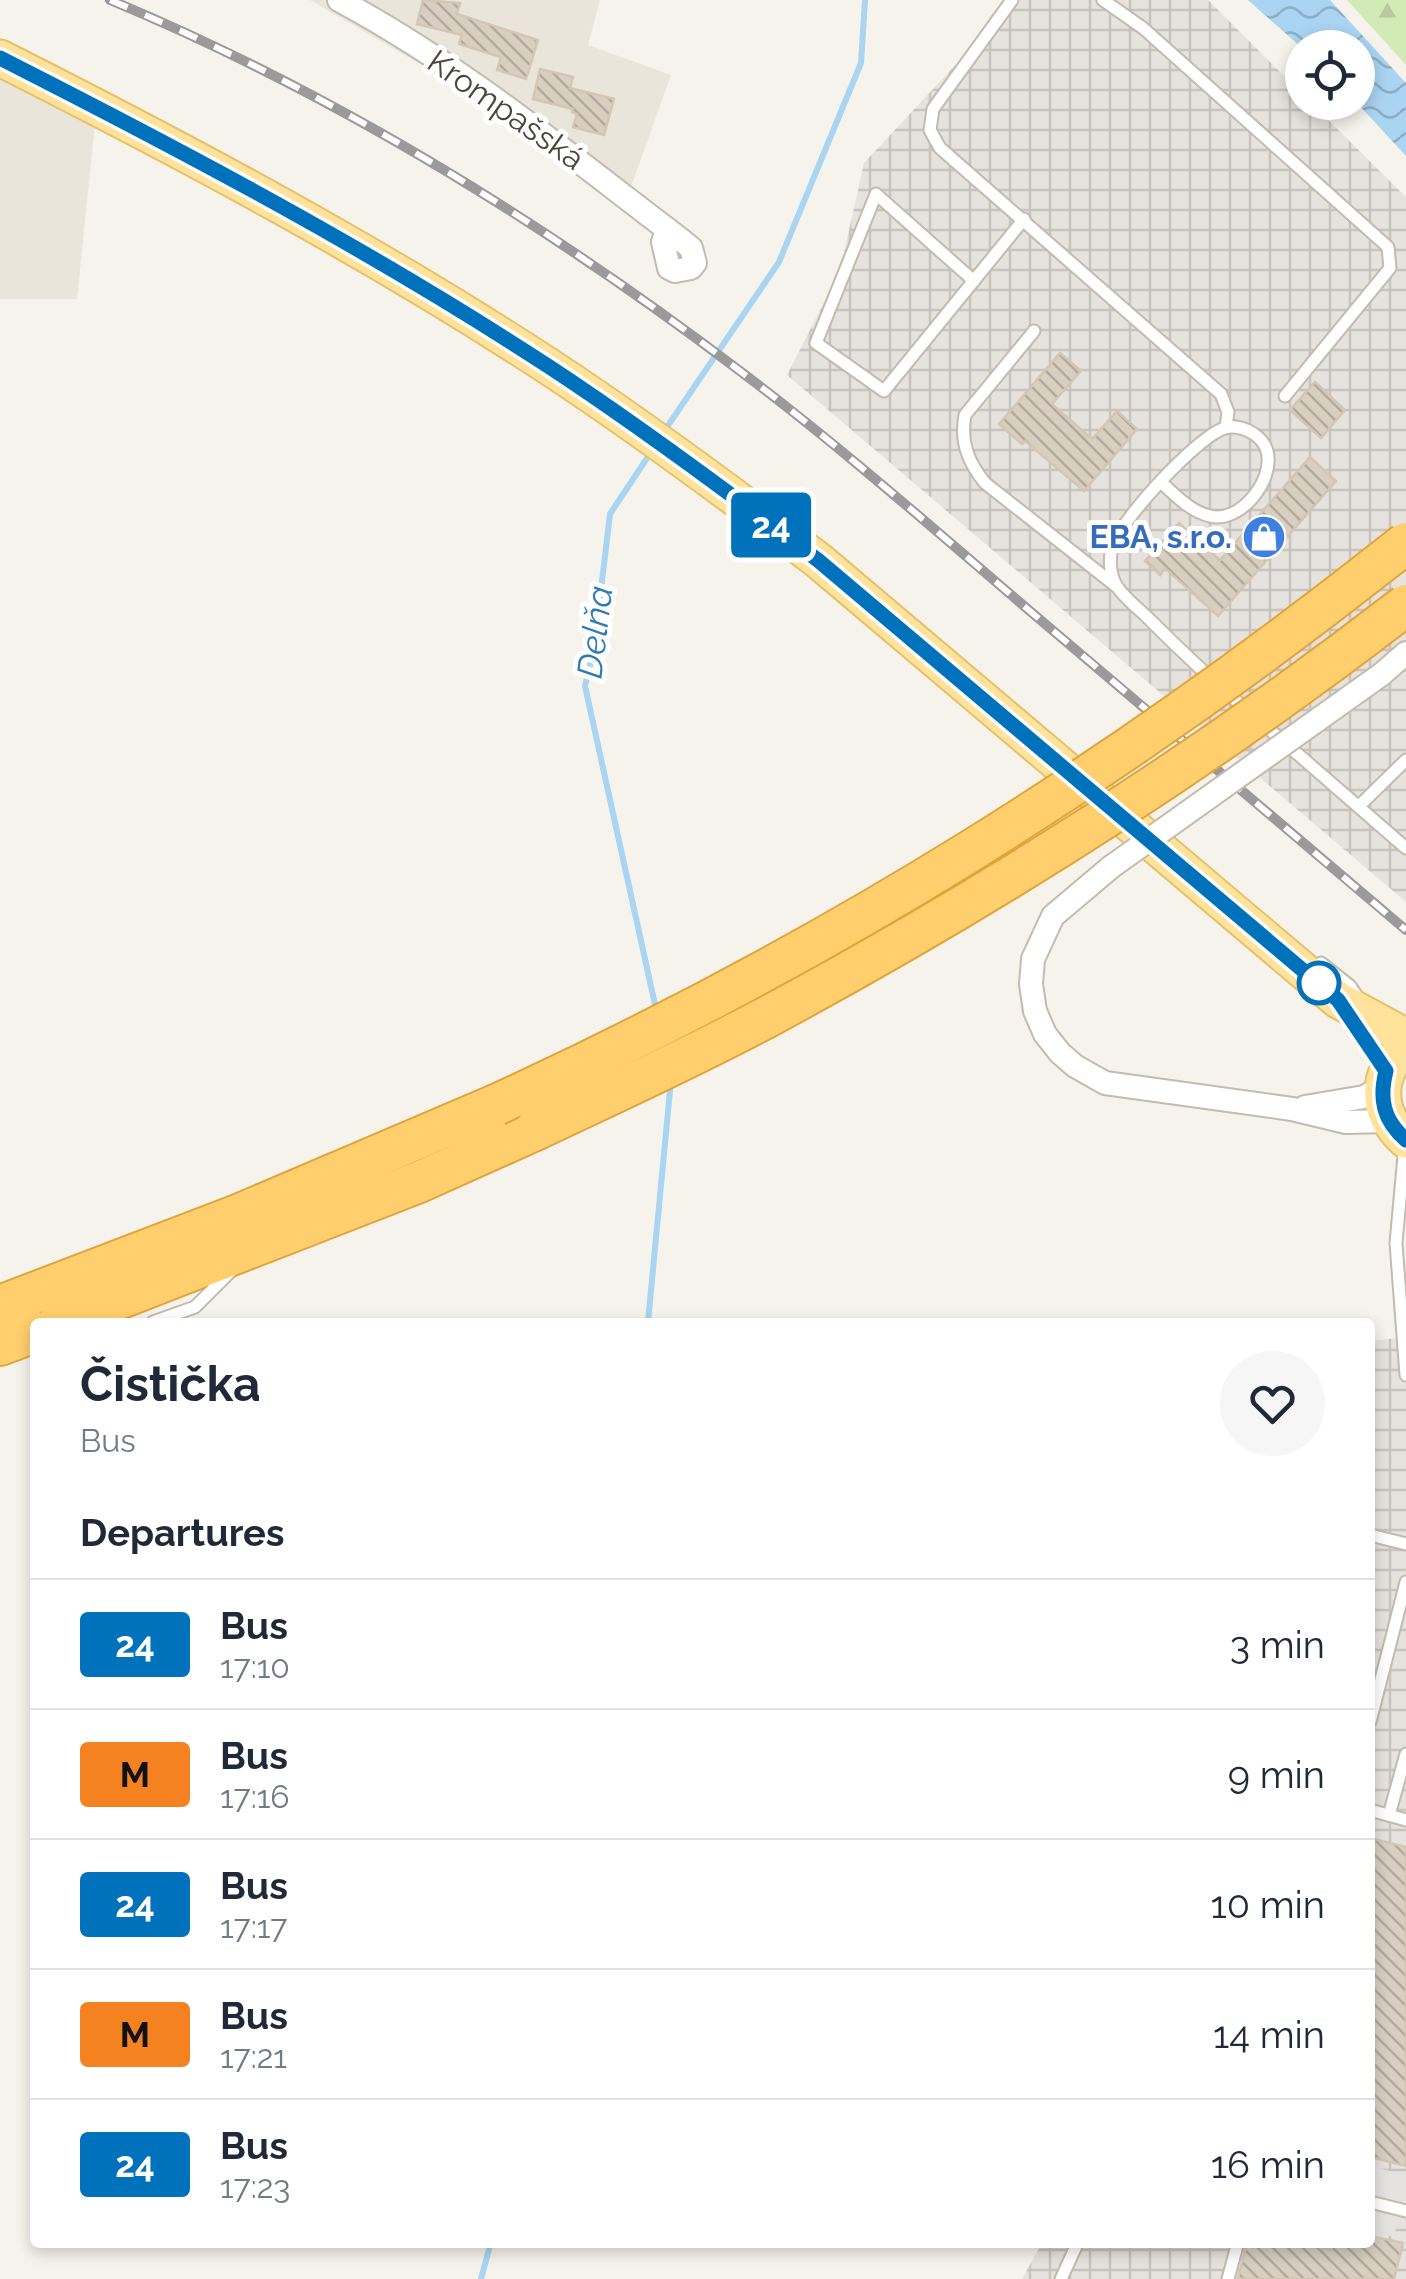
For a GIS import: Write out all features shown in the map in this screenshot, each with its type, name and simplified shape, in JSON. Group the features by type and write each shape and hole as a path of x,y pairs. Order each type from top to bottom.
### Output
{"highway":[{"path":"46,1318 238,1216 610,1053 865,917 1000,836 1231,679 1406,543"},
{"path":"56,1318 254,1249 419,1182 764,1018 1022,870 1262,712 1406,606"}],"main road":[{"path":"0,58 192,155 323,228 520,348 626,420 819,561 1338,1000 1406,1037"},
{"path":"1338,1000 1396,1101"}],"street":[{"name":"Krompašská","path":"339,0 497,98 668,229"},
{"path":"1396,1101 1346,1122 1292,1109 1105,1083 1075,1066 1045,1034 1035,1011 1031,984 1033,959 1041,936 1070,899 1406,653"},
{"path":"1292,1109 1364,1097 1396,1101"}],"lane":[{"path":"1012,0 933,109 930,130 940,148 1221,394 1228,412 1226,427"},
{"path":"1104,0 1143,28 1388,247 1390,268 1285,396"},
{"path":"974,281 876,194 816,343 884,391 974,281 1024,219"},
{"path":"1034,331 965,415 962,431 970,466 984,483 1116,586 1197,667 1406,848"},
{"path":"1116,586 1110,566 1112,547 1120,530 1161,482 1207,438 1226,427 1245,428 1260,438 1268,452 1267,471 1246,504 1229,516 1213,518 1183,502 1161,482"},
{"path":"1360,806 1406,760"},
{"path":"1272,943 1314,958 1350,986 1371,1018"},
{"path":"1396,1101 1403,1202 1396,1244 1406,1372"},
{"path":"163,1318 195,1306 254,1249"},
{"path":"1375,1536 1406,1544"},
{"path":"1375,1703 1406,1582"},
{"path":"1389,1815 1406,1754"},
{"path":"1375,1811 1406,1820"},
{"path":"1375,2203 1406,2211"},
{"path":"1060,2279 1075,2248"},
{"path":"1228,2279 1236,2248"}],"shaded area":[{"path":"310,0 600,0 588,45 671,75 624,206 432,71"},
{"path":"1016,0 1208,0 1285,77 1285,120 1328,120 1406,197 1406,902 787,375 840,271 864,163"},
{"path":"0,44 98,94 77,299 0,299"},
{"path":"1406,1337 1406,2279 1022,2279 1039,2248 1375,2248 1375,1340"},
{"path":"1375,2167 1406,2175 1406,2211 1400,2210 1394,2237 1375,2232"}],"green space":[{"path":"1347,0 1406,0 1406,65 1375,30"}],"water":[{"path":"1248,0 1330,0 1357,30 1285,30"},
{"path":"1375,49 1406,83 1406,156 1373,120"}],"building":[{"path":"423,0 460,3 457,14 538,40 526,79 497,70 501,57 459,44 462,35 417,24"},
{"path":"540,69 573,77 570,88 614,99 604,135 573,127 577,114 573,109 533,99"},
{"path":"1060,353 1081,371 1052,404 1092,439 1117,411 1137,429 1084,491 999,424"},
{"path":"1315,382 1345,410 1321,438 1290,410"},
{"name":"EBA, s.r.o.","path":"1310,457 1336,481 1218,616 1165,568 1160,575 1145,561 1179,523 1220,560"},
{"path":"1375,1839 1406,1847 1406,2166 1375,2158"},
{"path":"1375,2237 1403,2243 1394,2279 1238,2279 1246,2248 1375,2248"}],"waterway":[{"name":"Delňa","path":"665,430 779,262 861,63 865,0"},
{"name":"Delňa","path":"653,449 610,514 594,648 585,686 656,1009"},
{"name":"Delňa","path":"648,1318 671,1080"},
{"name":"Delňa","path":"481,2279 489,2248"}],"railway":[{"path":"110,0 194,37 358,120 515,214 666,317 856,463 1406,930"}],"bus line":[{"name":"24","path":"0,58 192,155 414,282 550,367 819,561 1338,1000 1386,1071 1382,1087 1384,1110 1406,1140"}],"place":[{"name":"EBA, s.r.o.","path":"1264,537"}]}
